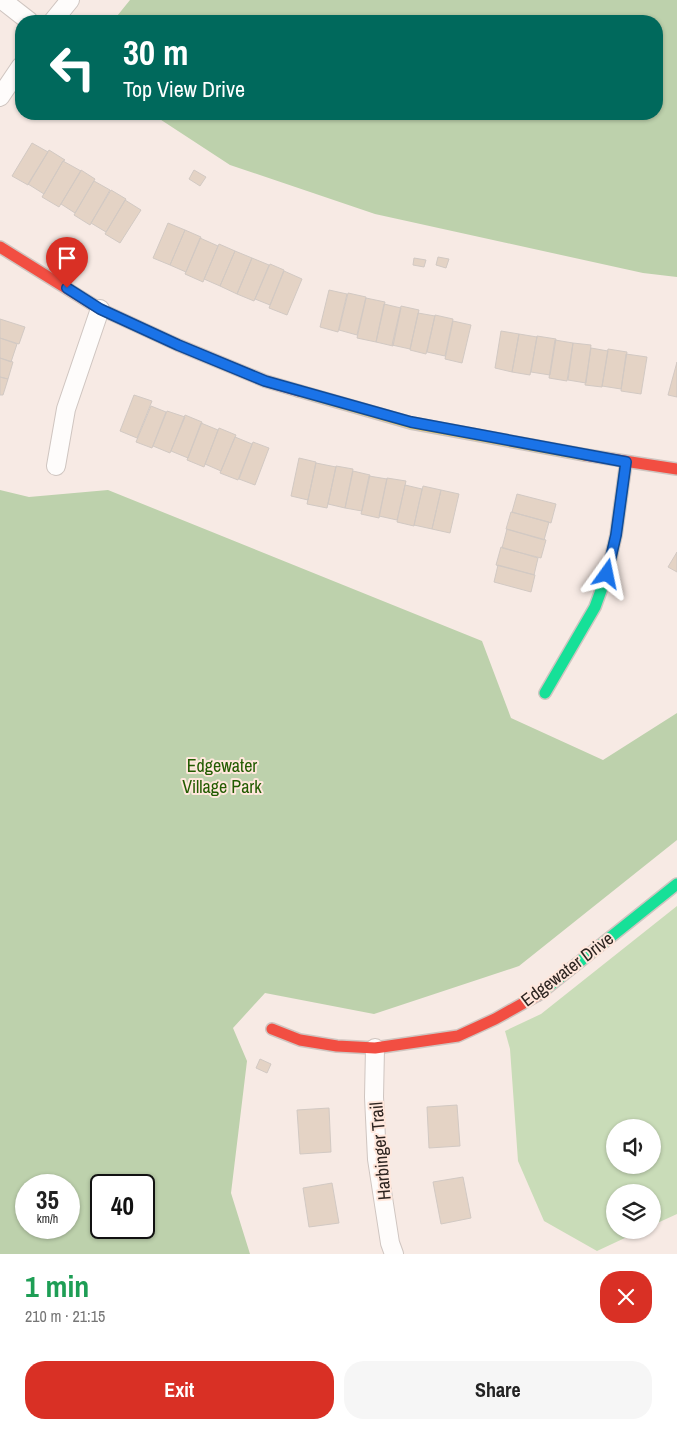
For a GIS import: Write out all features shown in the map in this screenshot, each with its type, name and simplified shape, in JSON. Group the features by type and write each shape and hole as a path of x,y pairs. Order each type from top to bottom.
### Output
{"street":[{"path":"2,0 22,15"},
{"path":"58,15 70,0"},
{"path":"0,97 15,75"},
{"path":"0,247 100,309 178,345 265,381 411,422 626,462 677,468"},
{"path":"56,466 66,409 100,309"},
{"path":"545,694 595,608 607,574 616,535 626,462"},
{"name":"Edgewater Drive","path":"272,1029 300,1040 337,1046 375,1048 458,1036 534,998 677,884"},
{"name":"Harbinger Trail","path":"375,1048 374,1097 377,1158 390,1243 394,1254"}],"green space":[{"path":"130,0 677,0 677,277 643,273 375,214 230,165 161,120 663,120 663,15 118,15"},
{"name":"Edgewater Village Park","path":"0,490 29,497 108,490 482,641 511,718 603,760 677,713 677,840 519,966 374,1014 265,993 233,1028 247,1061 231,1193 250,1254 0,1254"},
{"path":"677,906 677,1214 661,1221 661,1184 606,1184 606,1239 623,1239 597,1251 544,1221 518,1161 510,1049 505,1031 541,1014"}],"building":[{"path":"32,143 48,152 28,185 12,176"},
{"path":"49,150 65,160 44,194 28,184"},
{"path":"63,161 81,171 59,207 42,197"},
{"path":"81,170 95,179 75,213 61,204"},
{"path":"194,170 206,177 200,186 189,179"},
{"path":"94,181 110,190 90,225 74,215"},
{"path":"111,190 126,199 106,232 91,223"},
{"path":"125,200 141,210 120,243 105,234"},
{"path":"168,223 185,230 170,265 153,258"},
{"path":"185,230 201,237 186,272 170,265"},
{"path":"200,238 218,246 203,282 185,274"},
{"path":"219,244 235,251 220,286 204,279"},
{"path":"235,251 252,258 237,294 220,286"},
{"path":"438,257 449,259 446,268 436,265"},
{"path":"252,258 269,265 254,301 237,294"},
{"path":"414,258 426,260 424,267 413,265"},
{"path":"270,264 284,270 270,305 255,299"},
{"path":"284,271 302,279 287,315 269,308"},
{"path":"329,290 347,294 338,332 320,327"},
{"path":"348,293 366,297 357,335 339,330"},
{"path":"366,298 385,302 376,342 357,338"},
{"path":"384,304 401,308 393,346 376,342"},
{"path":"401,306 419,310 410,349 392,345"},
{"path":"418,313 435,316 426,354 410,350"},
{"path":"435,315 453,319 445,356 427,352"},
{"path":"0,319 25,327 19,344 0,338"},
{"path":"453,321 471,325 462,363 445,359"},
{"path":"501,331 519,334 512,372 495,368"},
{"path":"519,334 537,337 530,375 512,372"},
{"path":"537,336 556,339 550,375 531,372"},
{"path":"0,338 17,344 11,362 0,358"},
{"path":"555,340 573,343 567,381 549,378"},
{"path":"573,343 591,345 586,383 568,380"},
{"path":"591,348 608,351 602,387 585,385"},
{"path":"608,349 627,352 621,389 602,386"},
{"path":"626,354 647,357 641,394 621,391"},
{"path":"0,358 13,362 8,379 0,377"},
{"path":"677,362 677,397 668,395"},
{"path":"0,377 8,379 3,395 0,395"},
{"path":"134,395 152,401 137,438 120,431"},
{"path":"151,406 166,412 152,448 136,442"},
{"path":"167,411 185,417 170,453 153,446"},
{"path":"185,415 202,422 188,458 171,451"},
{"path":"201,423 218,430 204,467 187,460"},
{"path":"219,428 236,435 221,471 205,464"},
{"path":"235,437 252,444 238,480 220,473"},
{"path":"253,442 269,448 255,485 239,479"},
{"path":"299,458 316,462 308,500 291,496"},
{"path":"316,463 336,467 327,508 307,504"},
{"path":"336,466 353,469 345,508 328,504"},
{"path":"353,471 370,475 362,511 345,508"},
{"path":"369,476 387,479 379,518 361,514"},
{"path":"387,478 406,481 397,520 379,516"},
{"path":"405,485 422,489 414,526 397,522"},
{"path":"423,486 441,490 432,529 414,525"},
{"path":"441,490 459,494 450,533 432,529"},
{"path":"517,494 556,504 551,523 512,512"},
{"path":"511,512 549,522 544,540 506,529"},
{"path":"507,529 546,540 541,558 502,548"},
{"path":"501,547 538,558 534,575 496,565"},
{"path":"677,552 677,572 668,567"},
{"path":"498,565 535,575 531,592 494,582"},
{"path":"260,1059 271,1064 267,1073 256,1068"},
{"path":"457,1105 460,1146 429,1148 427,1107"},
{"path":"329,1108 331,1152 300,1154 297,1110"},
{"path":"463,1177 471,1218 441,1224 433,1182"},
{"path":"332,1183 339,1223 309,1227 303,1188"}],"traffic: fast":[{"path":"545,693 595,607 607,574 616,535 626,462"},
{"path":"538,995 677,884"}],"traffic: slow":[{"path":"299,391 411,423 585,455"}],"traffic: jam":[{"path":"0,247 100,309 178,345 265,381 299,391"},
{"path":"585,455 677,469"},
{"path":"272,1029 300,1040 337,1046 375,1048 458,1036 495,1019 538,995"}],"route":[{"path":"67,288 100,309 178,345 265,381 411,422 626,462 616,535 607,574"}]}
